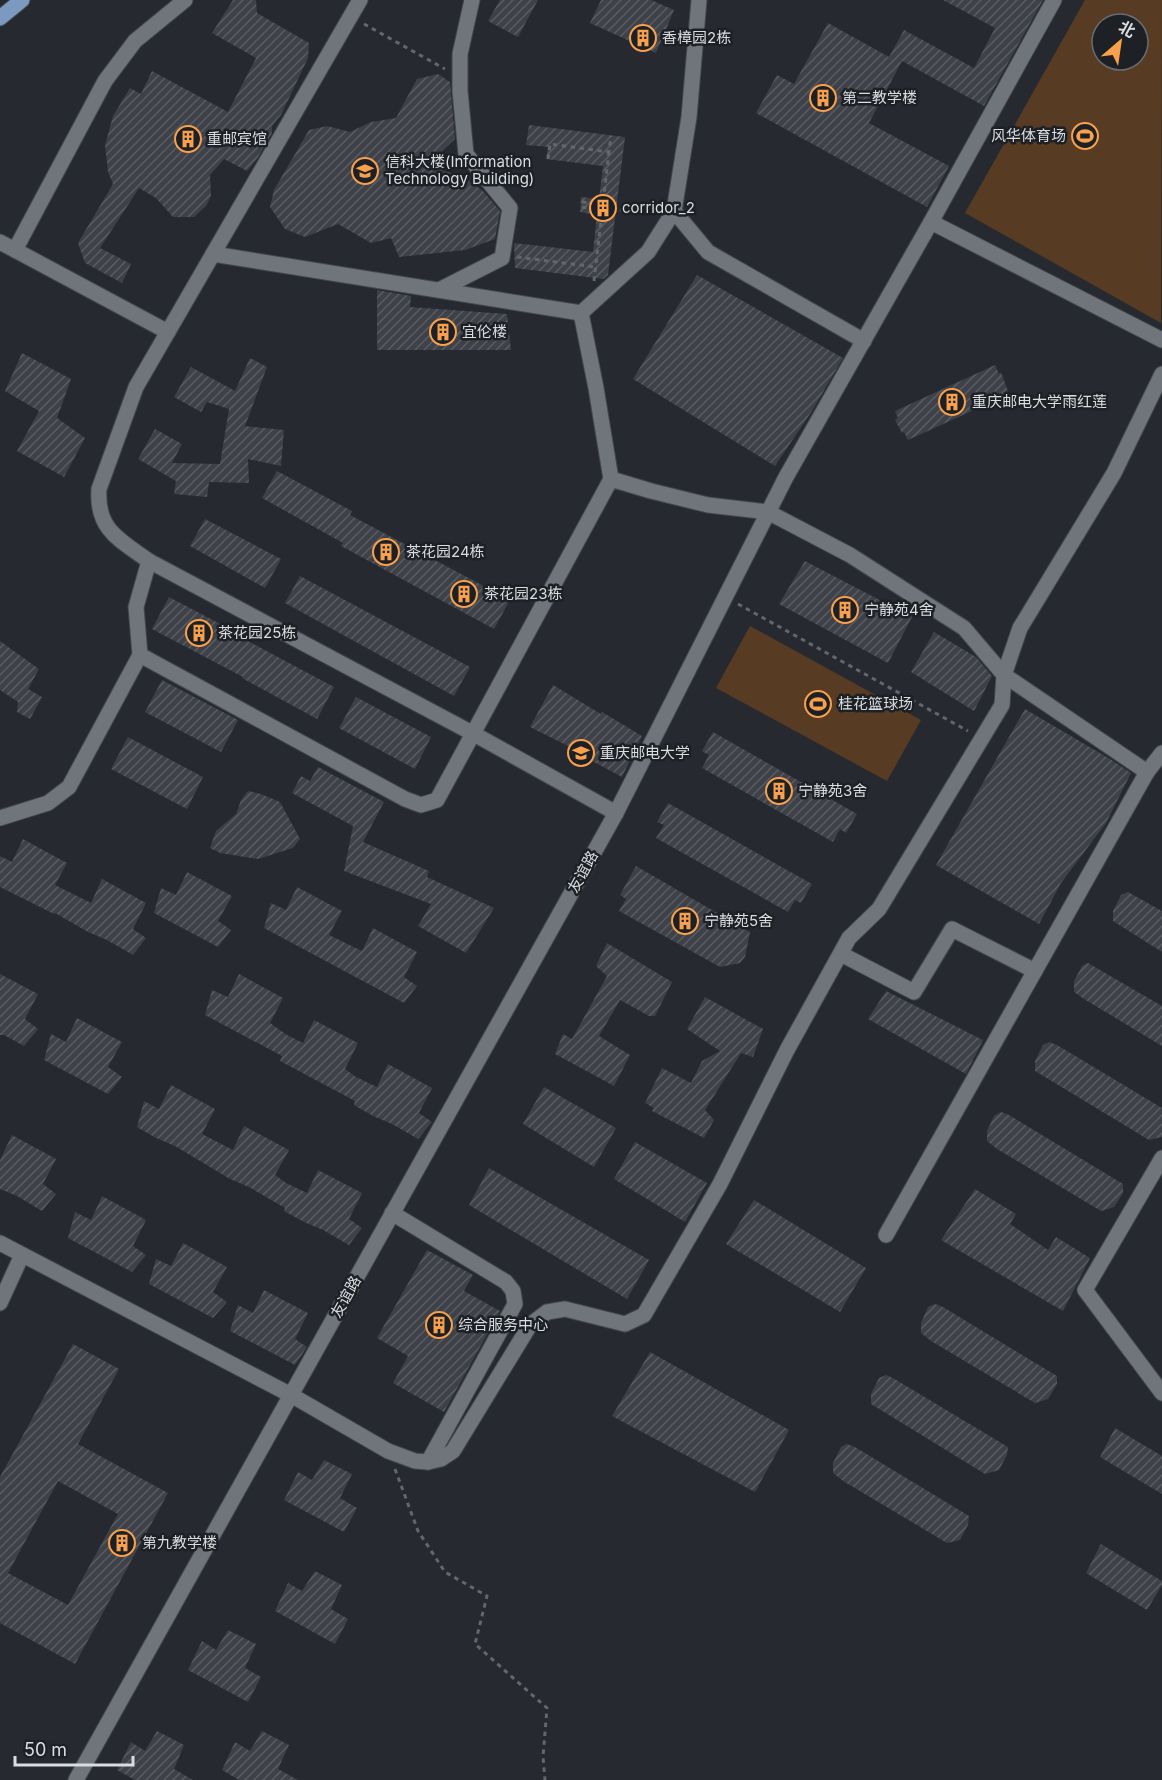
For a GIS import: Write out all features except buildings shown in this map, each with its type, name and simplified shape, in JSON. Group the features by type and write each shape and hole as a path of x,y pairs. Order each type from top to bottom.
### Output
{"main road":[{"path":"0,18 22,0"}],"street":[{"path":"15,250 105,81 135,41 185,0"},
{"path":"360,0 136,387 99,489 98,503 101,514 106,527 116,537 149,561 474,734 616,813"},
{"path":"439,290 502,258 510,208 466,154 460,91 460,54 472,0"},
{"path":"581,313 648,252 674,211 689,117 699,0"},
{"name":"友谊路","path":"76,1780 616,813 786,477 1054,0"},
{"path":"674,211 708,252 864,341"},
{"path":"931,222 1162,340"},
{"path":"0,242 168,332"},
{"path":"213,254 581,313"},
{"path":"140,655 405,799 421,805 437,800 611,479 581,313"},
{"path":"0,1243 291,1395 388,1451 415,1461 428,1462 441,1459 453,1451 530,1325 547,1312 565,1309 625,1324 644,1315 720,1184 787,1050 849,938 879,909 1002,705 1004,675 1020,628 1114,473 1162,374"},
{"path":"611,479 708,505 768,512 850,555 964,628 1004,675 1148,772"},
{"path":"0,818 48,803 69,788 140,655 136,608 149,561"},
{"path":"886,1235 1148,772 1162,753"},
{"path":"841,954 914,992 952,929 1035,971"},
{"path":"1162,1158 1085,1290 1162,1393"},
{"path":"392,1213 506,1282 513,1290 515,1304 428,1462"},
{"path":"0,1303 22,1255"}],"path":[{"path":"351,16 460,77"},
{"path":"594,283 611,136"},
{"path":"548,159 550,144 609,152"},
{"path":"582,205 621,210"},
{"path":"514,257 595,267"},
{"path":"726,597 982,739"},
{"path":"388,1451 418,1531 445,1572 487,1596 475,1644 547,1708 543,1757 545,1780"}],"shaded area":[{"name":"风华体育场","path":"1085,0 1162,0 1161,323 965,213"},
{"name":"桂花篮球场","path":"750,626 921,720 887,781 716,688"}],"place":[{"name":"香樟园2栋","path":"643,38"},
{"name":"第二教学楼","path":"823,98"},
{"name":"风华体育场","path":"1085,136"},
{"name":"重邮宾馆","path":"188,139"},
{"name":"信科大楼(Information Technology Building)","path":"365,171"},
{"name":"corridor_2","path":"603,208"},
{"name":"宜伦楼","path":"443,332"},
{"name":"重庆邮电大学雨红莲","path":"952,402"},
{"name":"茶花园24栋","path":"386,552"},
{"name":"茶花园23栋","path":"464,594"},
{"name":"宁静苑4舍","path":"845,610"},
{"name":"茶花园25栋","path":"199,633"},
{"name":"桂花篮球场","path":"818,704"},
{"name":"重庆邮电大学","path":"581,753"},
{"name":"宁静苑3舍","path":"779,791"},
{"name":"宁静苑5舍","path":"685,921"},
{"name":"综合服务中心","path":"439,1325"},
{"name":"第九教学楼","path":"122,1543"}]}
